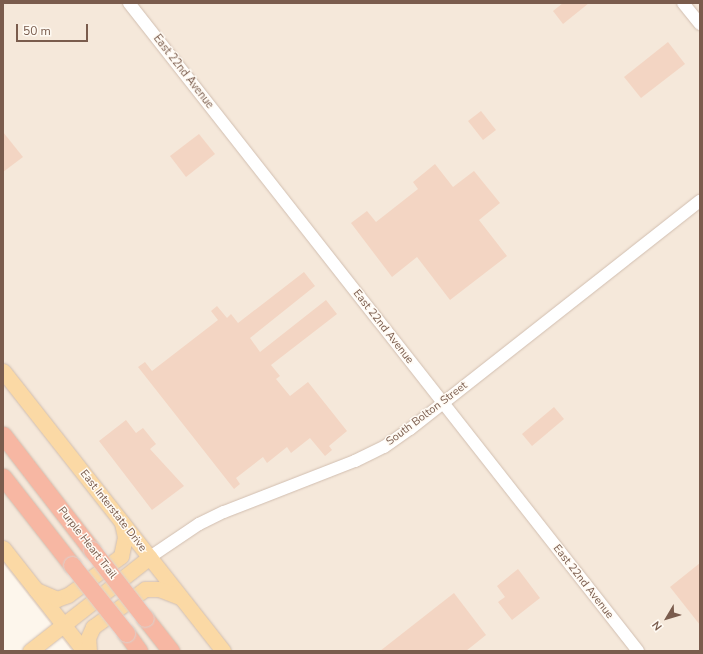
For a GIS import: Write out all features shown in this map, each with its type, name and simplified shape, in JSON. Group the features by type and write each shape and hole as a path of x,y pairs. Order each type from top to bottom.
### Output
{"highway":[{"name":"Purple Heart Trail","path":"3,435 171,651"},
{"path":"3,477 139,651"}],"main road":[{"name":"East Interstate Drive","path":"3,371 223,651"},
{"path":"36,590 57,599 68,595 121,556 126,537 122,523"},
{"path":"3,548 84,651"},
{"name":"South Bolton Street","path":"30,651 150,557"},
{"path":"89,651 88,638 93,627 145,589 159,589 181,598"}],"street":[{"name":"East 22nd Avenue","path":"129,3 638,651"},
{"path":"684,3 700,24"},
{"name":"South Bolton Street","path":"150,557 175,539 224,512 356,461 384,447 700,200"}],"shaded area":[{"path":"3,3 700,3 700,651 72,651 3,563"}],"building":[{"path":"563,3 589,3 563,24 553,11"},
{"path":"668,42 685,64 641,98 624,77"},
{"path":"481,111 496,130 483,140 468,121"},
{"path":"3,132 23,157 3,172"},
{"path":"199,134 215,154 186,177 170,156"},
{"path":"435,164 453,187 474,171 500,203 479,220 507,256 450,300 417,257 392,277 351,223 367,211 376,222 418,189 413,182"},
{"path":"304,272 315,286 250,338 260,352 326,300 337,314 271,365 280,376 276,379 290,396 308,382 347,431 329,446 332,450 325,456 310,438 291,453 287,447 267,463 263,457 236,478 240,484 234,489 138,367 145,362 152,371 218,320 211,311 217,306 227,318 231,314 238,323"},
{"path":"554,407 564,419 532,446 522,434"},
{"path":"126,420 136,433 143,428 156,444 150,449 184,486 152,510 99,441"},
{"path":"700,563 700,625 670,587"},
{"path":"518,569 540,598 512,620 498,602 505,597 497,586"},
{"path":"454,593 486,635 466,651 380,651"}]}
